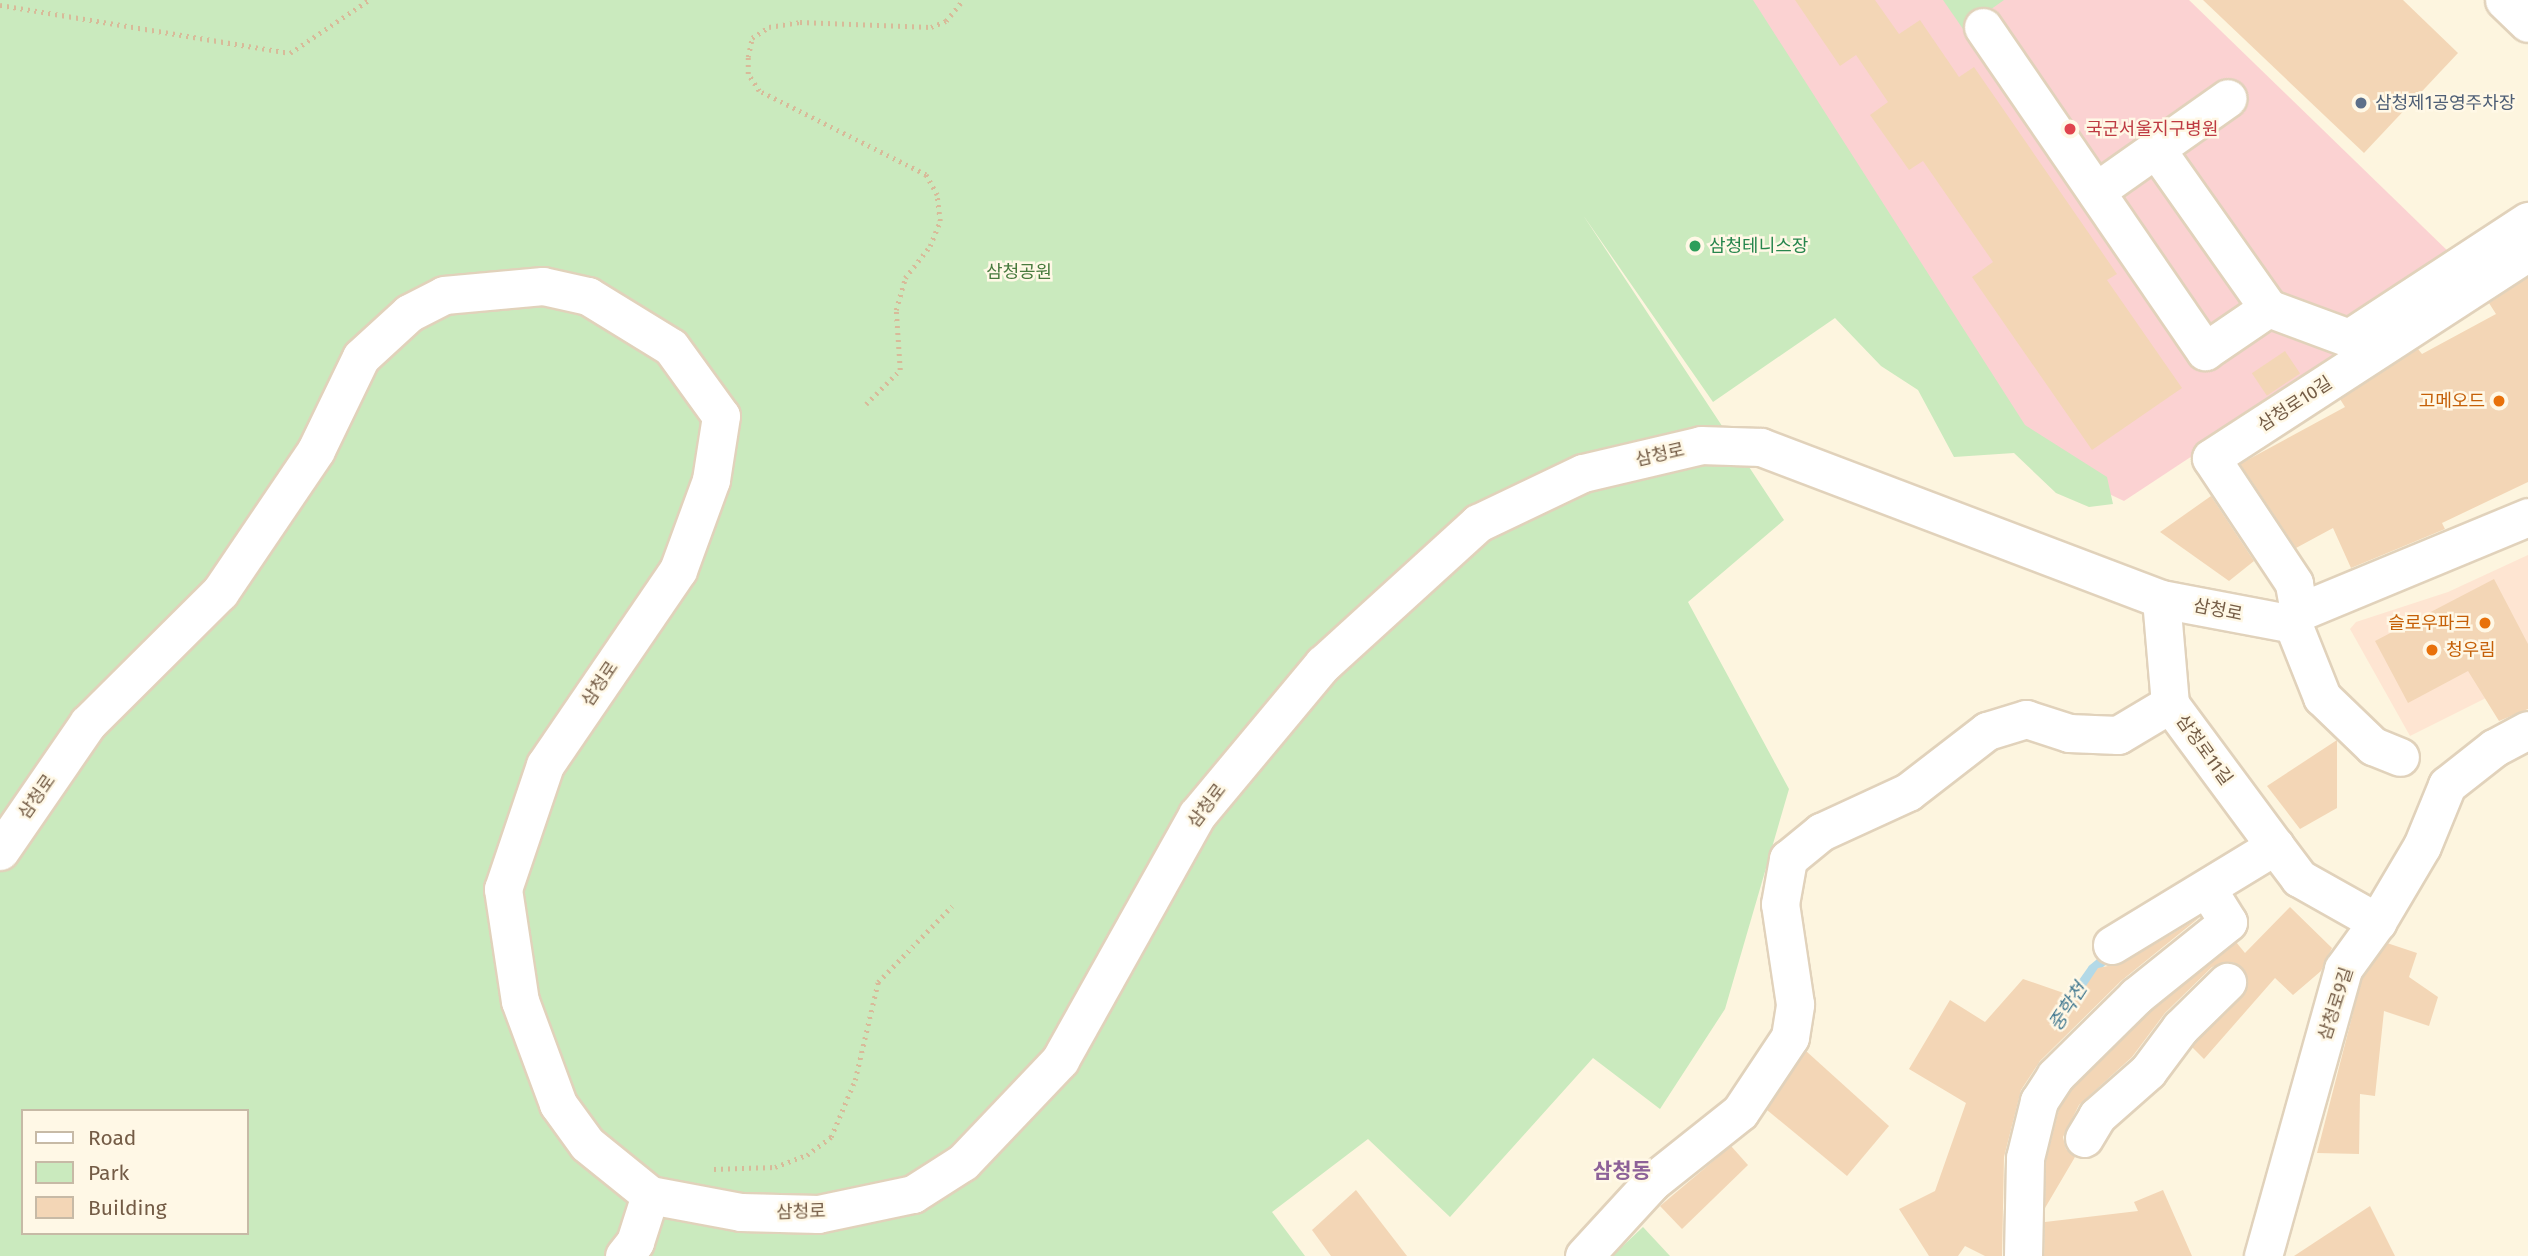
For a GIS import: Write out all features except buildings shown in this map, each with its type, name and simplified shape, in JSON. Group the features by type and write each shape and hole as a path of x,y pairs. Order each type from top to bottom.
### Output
{"street":[{"path":"2504,0 2528,23"},
{"path":"1983,27 2205,351 2268,307"},
{"path":"2096,191 2228,98"},
{"path":"2156,149 2268,307 2349,338 2528,221"},
{"name":"삼청로10길","path":"2296,618 2294,583 2211,458 2528,252"},
{"name":"삼청로","path":"0,851 88,723 220,592 316,450 361,357 409,313 444,295 543,286 588,296 671,347 721,416 711,480 678,570 545,765 503,889 520,1001 558,1104 587,1144 650,1195 741,1212 818,1214 913,1194 963,1162 1060,1060 1197,815 1323,664 1478,523 1583,473 1701,445 1761,447 2161,599 2296,618"},
{"path":"2400,757 2373,746 2322,697 2296,618 2528,517"},
{"name":"삼청로11길","path":"2161,599 2170,704 2299,878 2377,922"},
{"path":"1584,1256 1652,1182 1741,1112 1790,1037 1795,1004 1780,904 1788,859 1821,832 1908,792 1987,731 2026,719 2069,733 2118,735 2170,704"},
{"name":"삼청로9길","path":"2263,1256 2343,969 2377,922 2422,846 2446,785 2494,748 2528,730"},
{"path":"2112,945 2275,846"},
{"path":"2023,1256 2025,1158 2039,1101 2055,1076 2136,996 2228,922 2207,888"},
{"path":"2084,1138 2097,1116 2148,1071 2180,1028 2227,982"},
{"path":"624,1256 635,1242 650,1195"}],"path":[{"path":"0,5 290,54 369,0"},
{"path":"866,404 900,370 896,310 905,278 930,246 940,221 937,195 926,176 759,91 748,74 752,38 769,27 800,22 931,27 946,21 963,0"},
{"path":"775,1167 807,1155 831,1137 855,1080 878,982 952,906"}],"shaded area":[{"name":"국군서울지구병원","path":"1735,0 2189,0 2455,258 2371,338 2124,501 2026,455"},
{"path":"2528,555 2528,677 2410,736 2350,629 2356,622 2448,592"}],"green space":[{"name":"삼청공원","path":"0,0 1753,0 2025,425 2107,477 2113,504 2089,507 2056,493 2014,453 1954,457 1918,390 1881,366 1835,318 1713,402 1583,215 1784,520 1688,602 1789,789 1725,1009 1660,1109 1593,1058 1450,1217 1368,1139 1272,1212 1305,1256 0,1256"},
{"path":"1943,0 2004,0 1963,29"},
{"path":"1643,1227 1670,1256 1612,1256"}],"waterway":[{"name":"중학천","path":"2067,1006 2093,969 2111,954"}],"place":[{"name":"삼청제1공영주차장","path":"2361,103"},
{"name":"국군서울지구병원","path":"2070,129"},
{"name":"삼청테니스장","path":"1695,246"},
{"name":"고메오드","path":"2499,401"},
{"name":"슬로우파크","path":"2485,623"},
{"name":"청우림","path":"2432,650"}],"district":[{"name":"삼청동","path":"1622,1171"}]}
